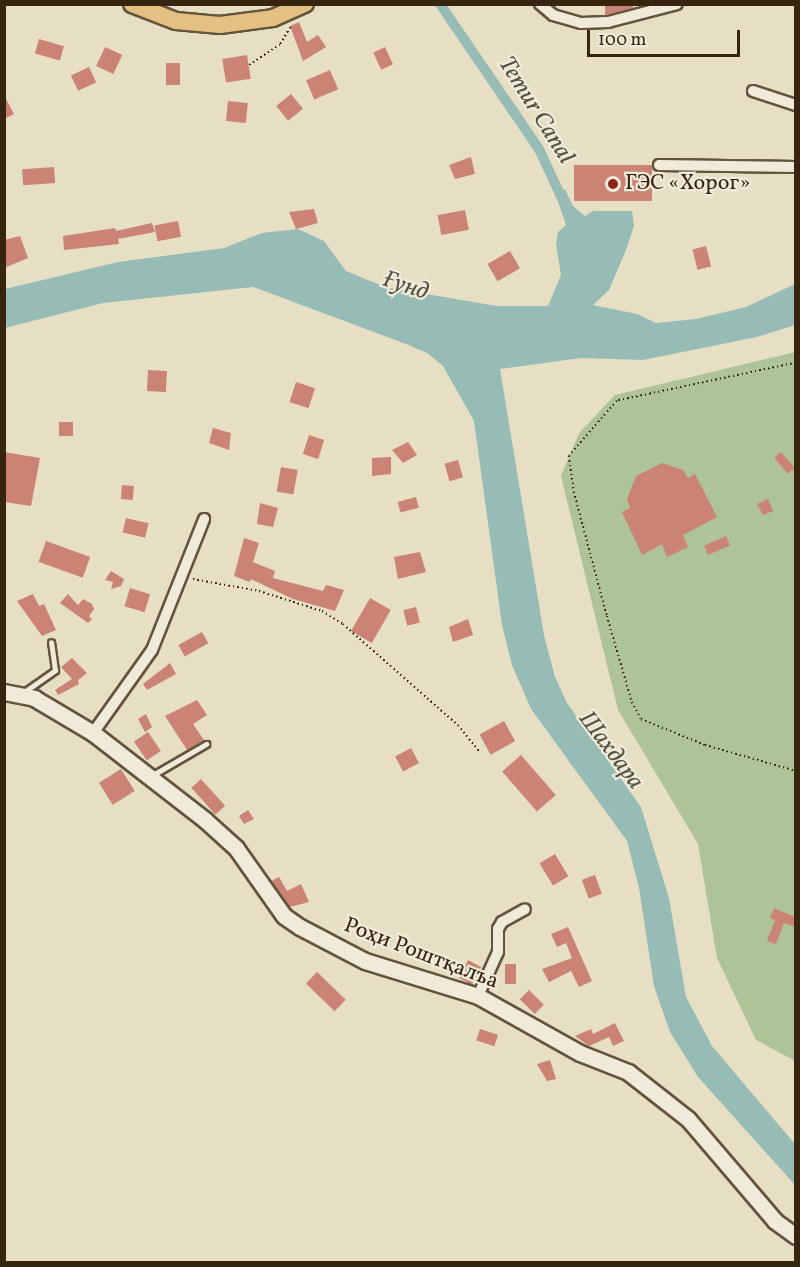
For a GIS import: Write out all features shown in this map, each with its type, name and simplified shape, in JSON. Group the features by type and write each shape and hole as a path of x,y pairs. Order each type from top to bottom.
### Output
{"main road":[{"path":"132,4 176,21 220,25 297,9"},
{"name":"Роҳи Роштқалъа","path":"4,692 34,698 93,733 149,777 236,848 276,906 292,922 365,961 478,996 580,1053 628,1072 688,1119 776,1221 795,1236"}],"street":[{"path":"540,4 553,15 581,23 608,22 677,4"},
{"path":"753,91 795,105"},
{"path":"659,165 795,167"},
{"path":"93,733 152,650 183,578 204,519"},
{"path":"478,996 498,952 498,929 502,922 525,909"}],"lane":[{"path":"21,695 55,670 51,642"},
{"path":"149,777 206,744"}],"path":[{"path":"249,65 280,44 296,18 297,9"},
{"path":"795,363 617,401 569,456 574,492 607,616 632,702 641,718 705,745 795,771"},
{"path":"183,578 259,591 322,612 343,624 458,725 480,752"}],"green space":[{"path":"795,352 795,1061 756,1040 717,958 698,844 618,710 561,476 579,433 615,395"}],"water":[{"path":"565,189 573,206 585,216 593,211 632,211 634,226 626,250 609,290 593,305 637,314 656,323 696,319 746,307 795,284 795,325 757,337 643,360 581,358 500,369 544,635 555,677 567,703 641,807 669,898 686,997 712,1046 795,1144 795,1185 698,1077 670,1032 654,986 639,888 627,841 531,709 512,665 502,625 474,421 443,366 427,353 406,344 253,287 103,303 5,328 5,289 118,262 224,248 262,233 298,229 324,241 346,271 385,287 497,306 548,306 561,275 556,244 558,232 566,225 556,195"}],"building":[{"path":"605,4 633,4 633,8 605,15"},
{"path":"299,22 307,42 318,35 326,47 303,61 290,26"},
{"path":"39,39 64,46 60,61 35,53"},
{"path":"105,47 122,55 113,74 96,66"},
{"path":"385,47 393,64 381,70 373,52"},
{"path":"247,55 251,79 226,83 222,59"},
{"path":"166,63 180,63 180,85 166,85"},
{"path":"89,67 96,82 78,91 71,75"},
{"path":"330,70 338,89 314,99 306,80"},
{"path":"291,94 303,109 288,121 276,106"},
{"path":"4,95 14,114 4,119"},
{"path":"228,101 248,103 246,123 226,121"},
{"path":"471,157 475,174 455,179 449,165"},
{"name":"ГЭС «Хорог»","path":"574,165 652,165 652,201 574,201"},
{"path":"54,167 55,183 23,185 22,169"},
{"path":"314,209 318,223 296,229 289,212"},
{"path":"465,210 469,230 441,235 438,215"},
{"path":"178,221 181,237 157,241 154,226"},
{"path":"152,223 155,232 118,239 119,244 64,250 63,236 115,228 116,231"},
{"path":"20,236 28,258 4,268 4,240"},
{"path":"706,246 711,266 697,270 692,249"},
{"path":"510,251 520,268 497,281 487,264"},
{"path":"148,370 167,371 166,392 147,391"},
{"path":"296,382 315,388 309,408 290,402"},
{"path":"59,422 73,422 73,436 59,436"},
{"path":"213,428 231,433 229,450 209,443"},
{"path":"309,435 324,440 318,459 303,454"},
{"path":"408,442 417,455 403,463 392,450"},
{"path":"4,452 40,458 31,506 4,502"},
{"path":"781,452 795,468 788,474 774,458"},
{"path":"391,457 391,474 372,476 372,458"},
{"path":"458,460 463,477 450,481 445,464"},
{"path":"662,463 683,470 688,478 695,474 717,517 683,535 688,547 667,557 662,544 642,555 622,512 630,508 627,499 636,476"},
{"path":"281,467 298,470 293,495 277,492"},
{"path":"122,485 134,486 133,500 121,499"},
{"path":"416,497 419,508 400,513 398,502"},
{"path":"768,499 773,511 763,515 757,504"},
{"path":"260,503 278,508 273,527 257,524"},
{"path":"126,518 148,523 145,538 123,533"},
{"path":"726,536 730,545 708,555 704,546"},
{"path":"244,538 259,543 253,562 275,571 273,578 323,591 326,585 344,590 335,611 293,599 251,579 250,582 234,576"},
{"path":"46,541 90,557 83,578 38,562"},
{"path":"420,552 426,572 398,579 394,557"},
{"path":"111,571 124,579 121,586 111,589 113,582 105,580"},
{"path":"130,588 150,594 145,612 124,606"},
{"path":"33,594 39,606 44,604 56,630 42,636 17,601"},
{"path":"68,594 78,605 83,599 92,604 94,609 89,616 92,619 88,623 60,603"},
{"path":"370,598 391,610 372,643 351,631"},
{"path":"416,607 420,623 407,626 403,610"},
{"path":"468,619 473,635 453,642 449,627"},
{"path":"202,632 208,643 185,656 178,645"},
{"path":"72,658 87,673 78,680 79,684 58,695 55,690 72,679 61,667"},
{"path":"170,663 176,674 147,690 143,684"},
{"path":"197,700 207,715 193,724 204,740 187,750 165,716"},
{"path":"146,714 152,727 145,732 138,719"},
{"path":"504,721 515,741 491,755 480,735"},
{"path":"148,732 161,751 147,761 134,742"},
{"path":"411,748 419,763 403,771 395,756"},
{"path":"521,755 556,795 537,811 502,771"},
{"path":"121,769 135,791 113,805 99,783"},
{"path":"201,779 225,806 215,814 191,788"},
{"path":"248,810 254,819 244,824 239,816"},
{"path":"555,854 568,876 553,886 540,863"},
{"path":"595,875 602,894 589,899 582,880"},
{"path":"279,877 287,891 301,884 309,902 290,907 271,881"},
{"path":"774,908 795,917 795,927 784,923 776,944 767,941 775,920 770,918"},
{"path":"568,927 592,981 579,987 571,971 549,982 542,969 572,958 566,943 557,947 551,934"},
{"path":"468,960 481,967 472,985 459,978"},
{"path":"505,964 516,964 516,984 505,984"},
{"path":"317,972 346,1000 335,1011 306,984"},
{"path":"529,990 544,1005 535,1014 520,999"},
{"path":"615,1023 624,1041 613,1046 609,1037 589,1046 575,1036 591,1029 593,1034"},
{"path":"480,1029 498,1035 494,1046 476,1040"},
{"path":"550,1060 556,1079 547,1081 537,1064"}],"waterway":[{"name":"Temur Canal","path":"440,4 539,149 565,205"}],"place":[{"name":"ГЭС «Хорог»","path":"613,184"}],"water label":[{"name":"Ғунд","path":"405,287"},
{"name":"Шахдара","path":"610,751"}]}
